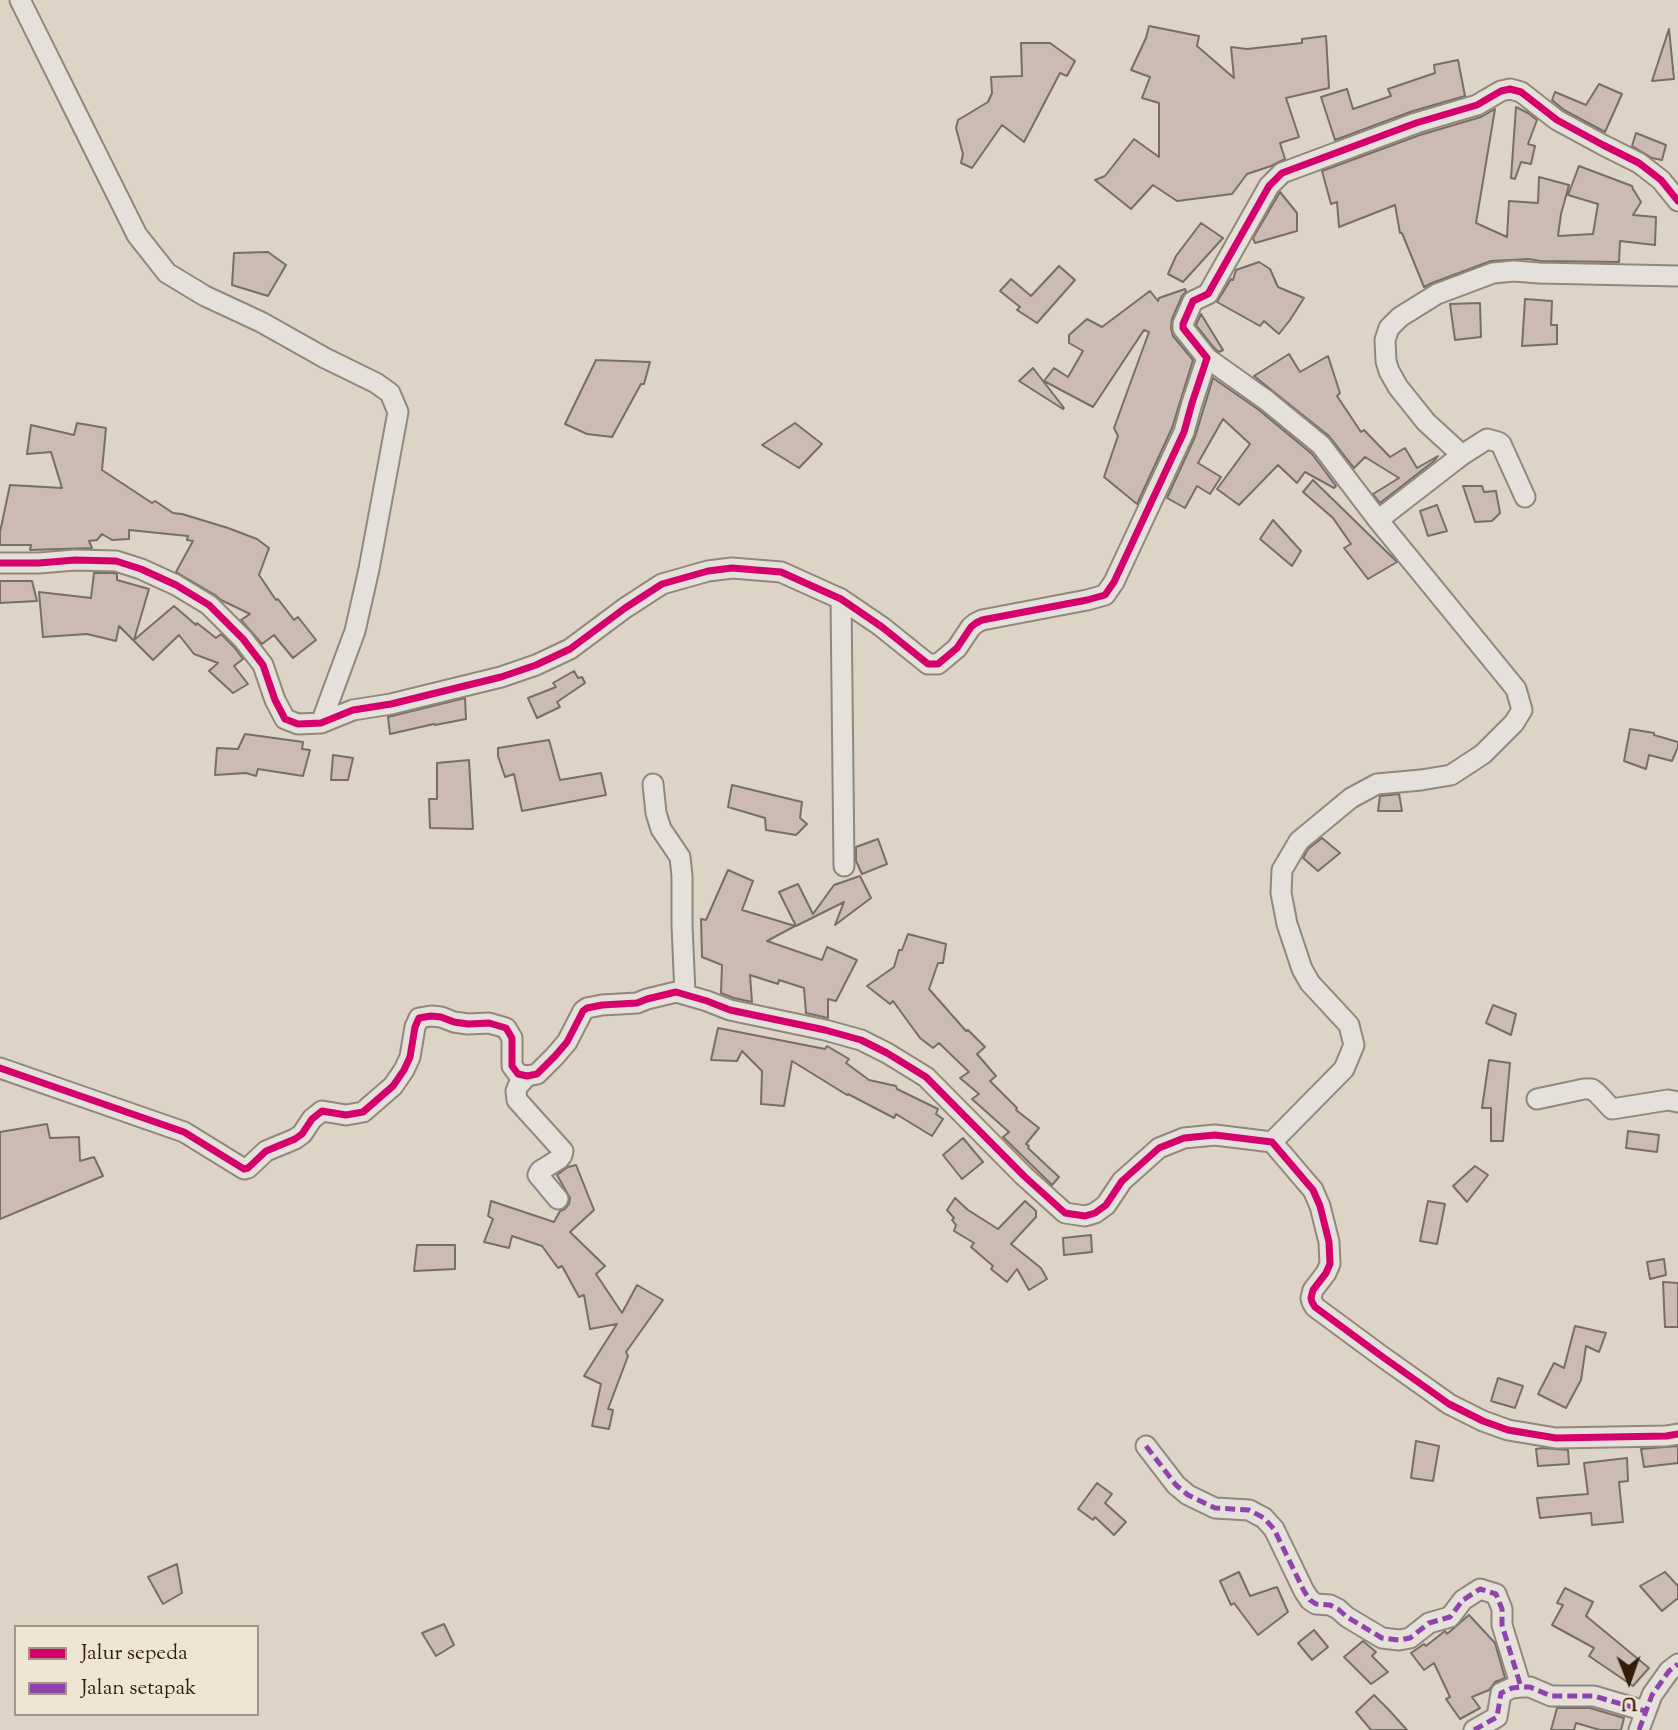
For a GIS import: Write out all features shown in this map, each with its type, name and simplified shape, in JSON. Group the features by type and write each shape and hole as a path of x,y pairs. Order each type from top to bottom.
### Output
{"street":[{"path":"20,0 137,235 167,273 205,296 376,383 390,394 398,411 355,631 321,723"},
{"path":"1272,1142 1344,1069 1354,1045 1349,1025 1310,983 1302,969 1285,914 1281,893 1282,870 1299,841 1351,798 1377,784 1451,775 1483,754 1514,723 1522,710 1516,689 1378,520 1321,445 1266,400 1207,358 1182,324 1193,301 1208,294 1269,186 1282,173 1416,123 1477,104 1501,91 1510,89 1521,92 1557,120 1640,163 1661,180 1678,201"},
{"path":"1462,456 1426,422 1398,387 1389,371 1385,340 1389,328 1400,317 1437,293 1493,273 1514,271 1678,276"},
{"path":"0,563 116,561 176,585 209,605 243,639 262,665 285,719 298,724 321,723 353,710 391,704 536,666 570,649 662,584 708,571 732,568 781,572 841,599 882,627 928,664 938,664 957,648 971,627 982,620 1105,595 1114,582 1184,432 1207,358"},
{"path":"1378,520 1487,439 1501,444 1525,498"},
{"path":"841,599 844,866"},
{"path":"653,784 656,813 661,829 680,857 685,994"},
{"path":"0,1068 184,1132 244,1169 266,1151 302,1134 312,1119 322,1111 345,1115 363,1112 393,1086 404,1070 410,1057 416,1020 422,1016 441,1017 454,1023 489,1023 506,1028 512,1038 512,1066 518,1074 527,1076 537,1074 555,1056 567,1042 583,1011 602,1005 637,1003 676,992 707,1000 730,1010 861,1040 887,1054 926,1077 1024,1177 1065,1213 1086,1216 1096,1213 1106,1205 1122,1181 1159,1148 1184,1138 1214,1135 1272,1142 1313,1190 1329,1242 1330,1264 1313,1290 1312,1302 1380,1355 1449,1404 1508,1430 1556,1438 1678,1434"},
{"path":"527,1076 518,1086 517,1100 563,1152 559,1159 538,1175 558,1199"},
{"path":"1537,1099 1592,1089 1612,1109 1668,1100 1678,1102"},
{"path":"1146,1446 1176,1485 1188,1495 1214,1508 1249,1510 1264,1518 1273,1529 1310,1600 1338,1609 1382,1638 1410,1638 1429,1623 1450,1617 1463,1600 1479,1589 1496,1594 1502,1609 1502,1625 1521,1687"},
{"path":"1474,1730 1499,1723 1502,1693 1521,1687 1530,1687 1551,1696 1594,1696 1642,1721 1660,1682 1678,1664"}],"building":[{"path":"1149,26 1199,36 1197,46 1234,78 1231,47 1247,49 1302,43 1302,39 1326,36 1329,88 1286,98 1299,137 1280,143 1285,159 1247,174 1232,194 1177,201 1153,185 1131,209 1095,180 1105,176 1134,139 1159,157 1159,103 1142,98 1150,77 1131,70"},
{"path":"1669,29 1674,79 1652,81"},
{"path":"1021,43 1050,43 1075,61 1067,76 1060,73 1024,142 1002,125 972,168 961,163 963,154 956,128 958,120 988,102 992,93 991,77 1022,76"},
{"path":"1458,60 1465,96 1413,111 1335,140 1321,97 1347,89 1353,109 1391,96 1388,89 1435,73 1434,65"},
{"path":"1599,84 1622,94 1605,132 1564,110 1552,100 1555,92 1586,105"},
{"path":"1516,107 1537,120 1528,144 1535,146 1531,164 1521,162 1515,179 1511,178"},
{"path":"1495,109 1476,223 1507,237 1509,201 1538,203 1539,177 1569,185 1558,236 1593,234 1598,204 1568,195 1579,166 1632,186 1641,202 1633,215 1656,217 1655,245 1620,241 1619,262 1529,259 1491,261 1424,287 1400,233 1395,205 1339,227 1337,202 1331,204 1322,171 1420,135 1481,117"},
{"path":"1636,133 1666,145 1662,160 1652,158 1632,146"},
{"path":"1280,192 1297,213 1297,231 1255,243 1253,238"},
{"path":"1201,223 1223,238 1183,282 1168,274 1176,256"},
{"path":"268,252 286,265 268,296 232,285 234,253"},
{"path":"1259,262 1270,269 1278,287 1304,298 1279,334 1264,321 1260,326 1217,302 1231,279 1233,280 1236,270"},
{"path":"1059,266 1075,280 1037,323 1017,310 1020,307 1000,291 1011,279 1031,296"},
{"path":"1185,289 1171,328 1173,336 1193,360 1172,428 1137,504 1104,477 1118,436 1114,428 1149,332 1144,330 1093,407 1044,381 1054,368 1068,377 1083,351 1069,343 1069,335 1087,319 1102,327 1150,291 1158,301 1159,298"},
{"path":"1525,299 1552,301 1551,325 1557,325 1557,344 1522,346"},
{"path":"1480,303 1481,337 1455,340 1450,304"},
{"path":"1201,314 1223,350 1219,352 1215,349 1196,325"},
{"path":"1289,354 1300,372 1328,356 1340,393 1337,396 1361,432 1364,430 1390,457 1405,448 1417,468 1438,456 1380,503 1373,494 1399,478 1365,457 1354,468 1329,436 1254,376"},
{"path":"596,360 650,362 644,384 641,384 612,437 587,434 565,424"},
{"path":"1033,368 1064,408 1063,409 1019,381"},
{"path":"1213,378 1259,410 1312,454 1336,486 1334,488 1305,472 1297,483 1278,465 1239,505 1217,489 1250,444 1223,419 1198,463 1221,477 1210,494 1197,486 1185,508 1167,498 1195,437"},
{"path":"77,423 106,428 102,470 152,503 155,501 173,513 257,539 269,548 259,575 276,600 278,599 294,620 298,617 316,640 293,658 274,635 262,644 241,620 250,614 221,600 176,572 193,541 187,540 188,536 129,530 129,539 112,540 102,534 97,540 89,541 92,548 30,550 31,545 0,545 0,532 10,485 62,488 51,452 27,454 31,425 74,435"},
{"path":"795,423 822,444 799,468 762,445"},
{"path":"1313,480 1397,562 1368,579 1344,548 1351,544 1333,518 1303,492"},
{"path":"1463,486 1482,486 1484,492 1496,491 1500,513 1492,521 1475,522"},
{"path":"1437,505 1447,531 1428,536 1420,511"},
{"path":"1273,520 1301,551 1292,566 1260,539"},
{"path":"94,573 114,573 117,574 117,580 149,589 134,640 174,606 216,638 221,634 234,647 243,659 234,666 248,684 233,693 209,671 218,663 194,654 179,635 153,660 119,626 116,641 87,634 43,637 39,592 91,598"},
{"path":"0,581 32,581 37,601 0,603"},
{"path":"574,671 585,683 557,702 560,707 537,718 528,698 556,687 553,683"},
{"path":"465,698 466,719 390,734 388,717"},
{"path":"1630,729 1654,733 1678,742 1672,761 1649,755 1646,769 1624,761"},
{"path":"245,734 303,742 302,749 310,750 303,776 258,769 256,776 246,773 215,775 217,748 238,749"},
{"path":"549,740 560,780 601,773 606,795 522,811 514,774 505,777 498,748"},
{"path":"333,755 353,758 348,780 331,780"},
{"path":"469,760 473,829 430,828 429,799 437,799 437,763"},
{"path":"732,785 802,802 800,818 807,824 796,835 766,830 765,818 728,807"},
{"path":"1399,794 1402,811 1378,811 1380,796"},
{"path":"1322,838 1340,853 1318,871 1303,858 1308,849"},
{"path":"878,839 887,864 862,874 856,861 856,847"},
{"path":"728,870 753,881 742,910 795,926 767,941 822,960 827,947 857,960 836,1001 828,999 828,1018 806,1013 804,988 779,980 778,984 750,975 752,1002 721,993 722,965 702,957 701,919 706,920"},
{"path":"860,876 871,898 835,925 844,902 796,926 779,892 798,884 813,914 834,885"},
{"path":"908,934 946,944 943,963 938,963 929,989 966,1031 985,1047 977,1054 996,1076 990,1081 1016,1110 1039,1128 1026,1144 1059,1177 1052,1185 1003,1137 1009,1132 972,1099 979,1094 960,1078 969,1072 939,1043 933,1048 920,1038 893,1001 890,1004 867,986 894,967"},
{"path":"1493,1005 1516,1014 1511,1035 1486,1023"},
{"path":"718,1028 825,1049 827,1046 849,1059 846,1063 869,1080 896,1086 897,1089 938,1109 936,1114 943,1119 932,1136 896,1114 894,1118 847,1095 792,1061 784,1106 761,1104 762,1071 742,1051 737,1061 711,1060"},
{"path":"1489,1060 1510,1063 1503,1141 1491,1141 1491,1108 1482,1108"},
{"path":"47,1124 50,1138 79,1137 80,1161 94,1157 103,1176 0,1219 0,1132"},
{"path":"1628,1131 1659,1135 1657,1152 1626,1148"},
{"path":"963,1138 983,1162 962,1179 943,1155"},
{"path":"576,1165 594,1210 570,1232 605,1266 596,1274 622,1313 637,1285 663,1300 626,1352 628,1356 608,1409 613,1410 609,1429 592,1426 601,1384 584,1376 617,1324 590,1329 584,1295 579,1297 562,1266 558,1268 542,1246 512,1236 509,1248 484,1242 493,1219 488,1216 491,1201 554,1222 560,1211 569,1204 570,1198 557,1175"},
{"path":"1475,1166 1488,1175 1467,1202 1453,1186"},
{"path":"955,1198 968,1210 998,1229 1025,1201 1036,1211 1036,1217 1011,1244 1041,1268 1047,1279 1029,1290 1017,1269 1007,1282 991,1269 993,1266 971,1247 974,1243 954,1231 954,1218 947,1210"},
{"path":"1428,1201 1445,1204 1437,1244 1420,1241"},
{"path":"1091,1235 1092,1252 1064,1255 1063,1238"},
{"path":"417,1245 455,1245 455,1269 414,1271"},
{"path":"1664,1259 1666,1275 1650,1279 1647,1262"},
{"path":"1663,1282 1678,1283 1678,1327 1665,1327"},
{"path":"1575,1326 1606,1333 1599,1352 1586,1346 1581,1380 1566,1408 1538,1394 1554,1363 1564,1368"},
{"path":"1498,1378 1523,1386 1515,1408 1491,1401"},
{"path":"1416,1441 1439,1446 1433,1481 1411,1478"},
{"path":"1678,1446 1678,1463 1644,1467 1641,1449"},
{"path":"1536,1449 1568,1450 1569,1464 1538,1466"},
{"path":"1627,1458 1628,1481 1619,1482 1623,1522 1592,1525 1591,1513 1540,1518 1537,1498 1588,1494 1584,1463"},
{"path":"1097,1483 1112,1494 1105,1503 1126,1522 1114,1535 1095,1517 1093,1520 1078,1509"},
{"path":"177,1564 182,1593 163,1604 148,1577"},
{"path":"1239,1572 1250,1596 1277,1587 1288,1612 1258,1635 1234,1603 1231,1605 1220,1581"},
{"path":"1665,1572 1678,1586 1678,1598 1662,1611 1640,1586"},
{"path":"1565,1588 1593,1602 1586,1616 1649,1668 1633,1686 1589,1656 1594,1648 1552,1625 1563,1605 1557,1603"},
{"path":"1469,1615 1495,1643 1505,1678 1495,1682 1489,1690 1472,1697 1480,1708 1460,1719 1446,1699 1450,1697 1434,1663 1424,1670 1411,1653 1424,1644 1426,1646 1445,1631 1447,1634"},
{"path":"444,1624 454,1645 436,1656 422,1633"},
{"path":"1314,1630 1328,1647 1312,1660 1298,1643"},
{"path":"1363,1641 1376,1652 1372,1656 1388,1672 1371,1684 1344,1657"},
{"path":"1374,1695 1407,1730 1371,1730 1356,1712"},
{"path":"1557,1708 1590,1708 1624,1718 1621,1730 1600,1730 1576,1723 1574,1730 1551,1730"}],"marked path":[{"path":"1146,1446 1176,1485 1188,1495 1215,1508 1249,1510 1264,1518 1274,1529 1310,1600 1338,1609 1382,1638 1410,1638 1429,1623 1450,1617 1463,1600 1480,1589 1496,1594 1502,1609 1502,1625 1521,1687"},
{"path":"1639,1730 1652,1695 1669,1671 1678,1664"},
{"path":"1474,1730 1497,1717 1501,1693 1512,1688 1530,1687 1551,1696 1594,1696 1645,1711"}],"cycle path":[{"path":"0,563 116,561 176,585 209,605 243,639 263,665 285,719 298,724 321,723 353,710 391,704 501,677 536,665 570,649 662,584 708,571 732,568 781,572 841,599 882,627 928,664 938,664 957,648 971,627 982,620 1105,595 1114,582 1184,432 1207,358 1183,328 1183,324 1193,301 1208,294 1269,186 1282,173 1416,123 1477,105 1501,91 1510,89 1521,92 1557,120 1639,163 1661,180 1678,201"},
{"path":"0,1068 184,1132 244,1169 266,1151 302,1134 312,1119 322,1111 346,1115 363,1112 393,1086 404,1070 410,1057 419,1018 441,1017 454,1022 489,1023 506,1028 512,1038 512,1066 518,1074 527,1076 537,1074 555,1056 567,1042 587,1008 637,1003 676,992 730,1010 861,1040 887,1053 926,1077 1024,1176 1065,1213 1085,1216 1095,1213 1106,1205 1122,1181 1159,1148 1184,1138 1215,1135 1272,1142 1313,1190 1320,1206 1329,1242 1330,1264 1313,1290 1312,1302 1380,1355 1449,1404 1508,1430 1556,1438 1678,1434"}]}
